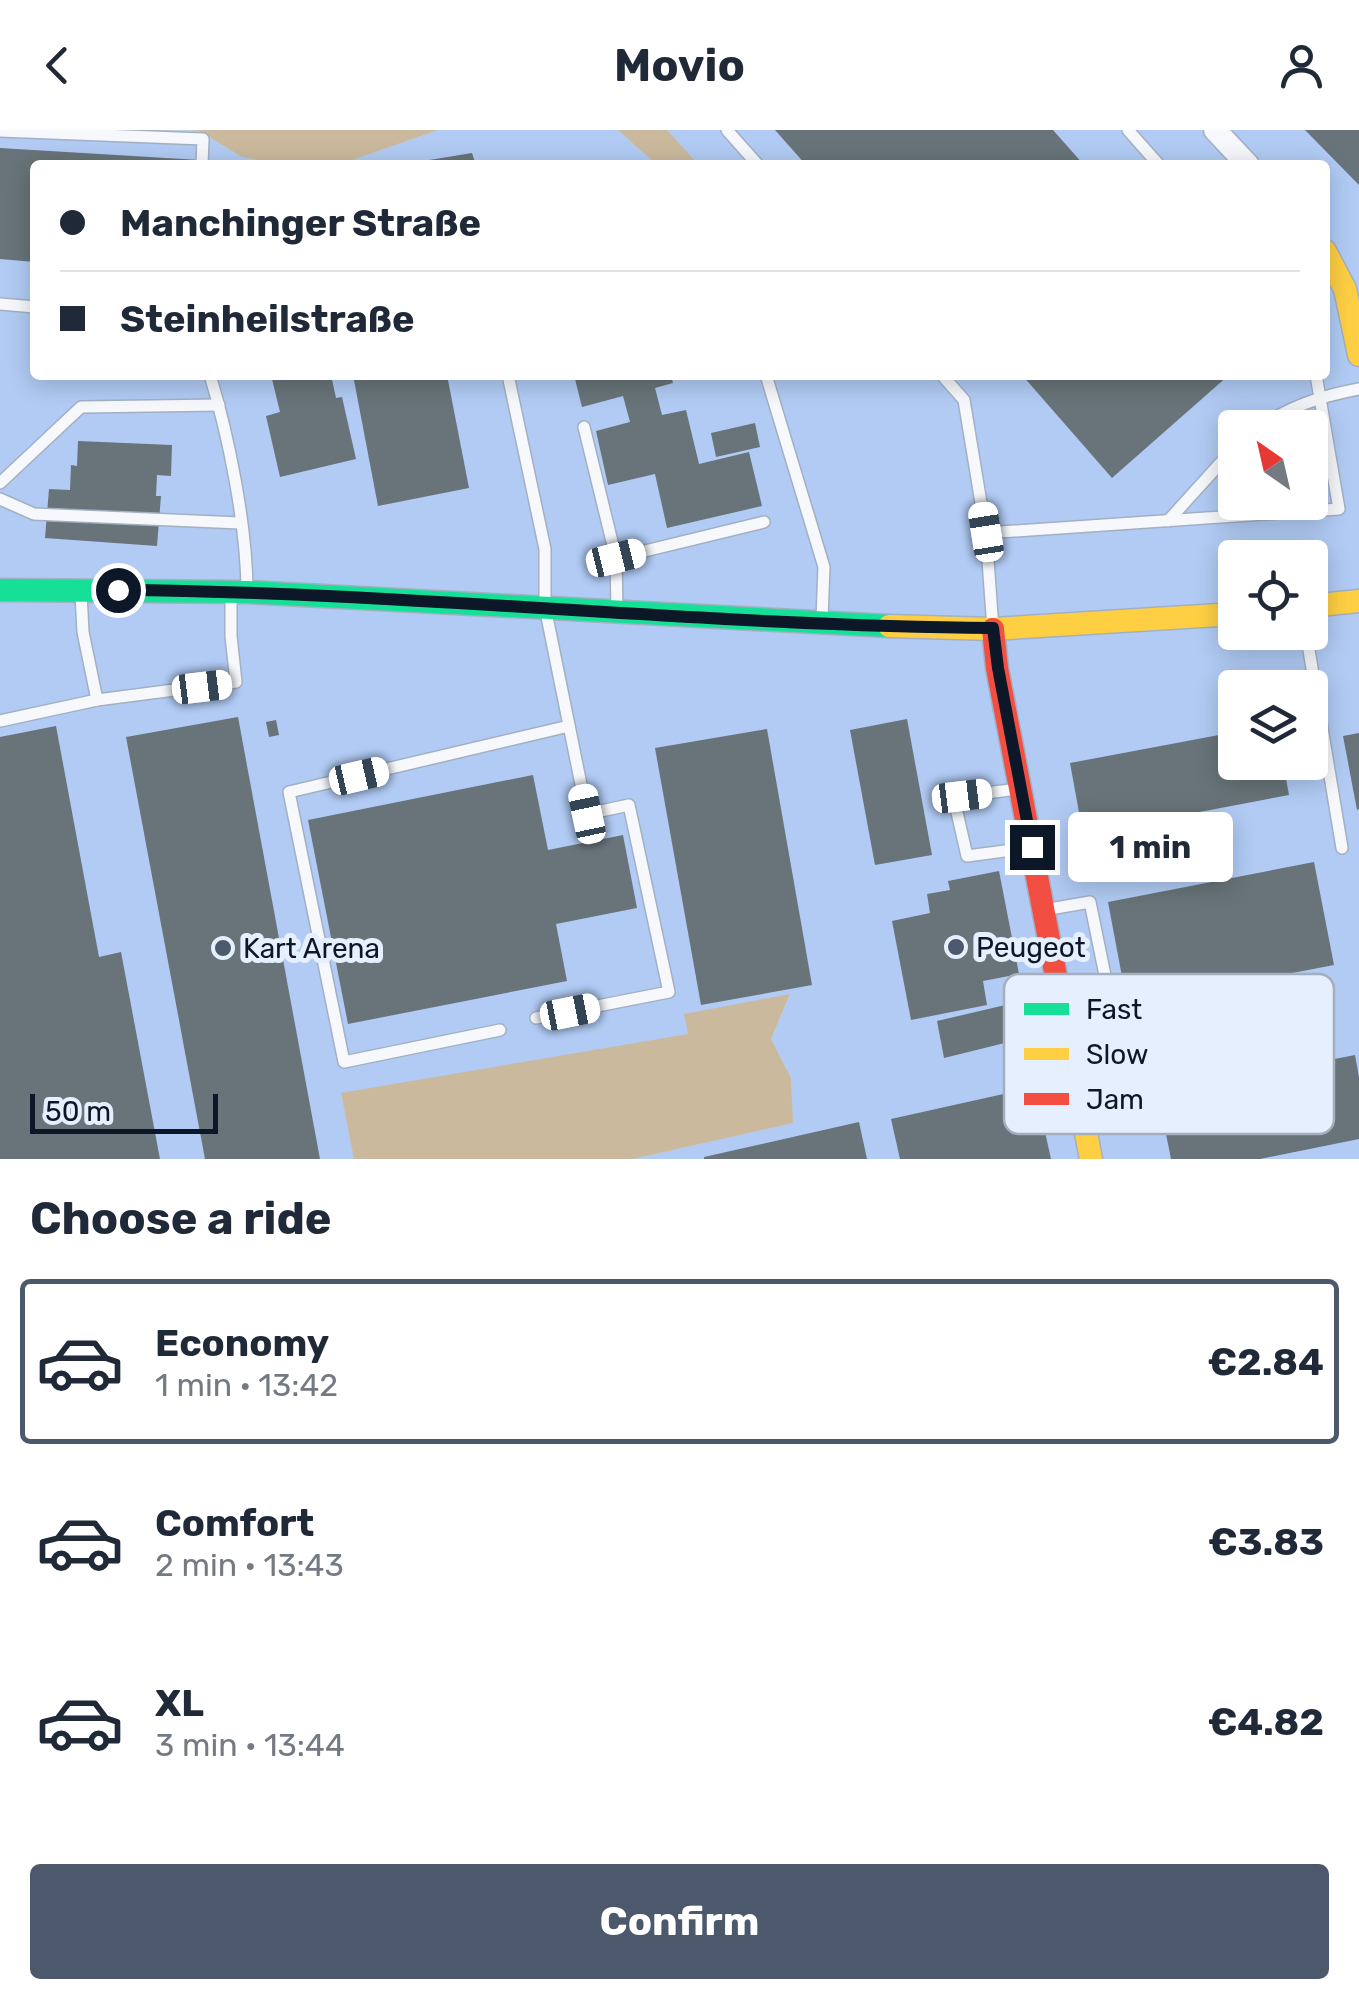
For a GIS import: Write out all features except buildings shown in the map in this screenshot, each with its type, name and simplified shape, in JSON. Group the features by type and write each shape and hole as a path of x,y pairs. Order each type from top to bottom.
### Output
{"main road":[{"path":"1330,260 1345,288 1359,356"},
{"path":"0,590 239,592 822,623 993,628 1218,615"},
{"path":"1328,604 1359,601"},
{"path":"993,628 1056,974"},
{"path":"1085,1134 1090,1159"}],"street":[{"path":"1215,130 1243,160"}],"lane":[{"path":"728,130 754,160"},
{"path":"1128,130 1155,160"},
{"path":"0,131 203,139 202,160"},
{"path":"0,304 30,307"},
{"path":"0,721 97,700 236,682 231,636 247,559 211,380"},
{"path":"509,380 545,549 545,608 587,814 629,804 670,992 536,1018"},
{"path":"768,380 824,567 822,623"},
{"path":"946,380 964,400 986,532 993,628"},
{"path":"986,532 1339,510 1317,380"},
{"path":"1288,410 1359,389"},
{"path":"0,483 81,407 219,406"},
{"path":"584,427 616,558 617,611"},
{"path":"1168,520 1218,464"},
{"path":"0,499 34,514 240,523"},
{"path":"616,558 764,522"},
{"path":"81,590 83,632 97,700"},
{"path":"1309,650 1342,848"},
{"path":"500,1030 344,1062 289,792 570,726"},
{"path":"1020,788 962,796 958,800 964,852 972,858 1032,847"},
{"path":"1044,910 1090,902 1105,974"}],"shaded area":[{"path":"0,130 198,131 242,157 259,160 30,160 30,380 1330,380 1330,160 694,160 667,130 1359,130 1359,1159 633,1159 793,1123 791,1078 771,1039 790,996 685,1014 688,1034 341,1094 354,1159 0,1159"},
{"path":"190,130 438,130 352,160 242,157 199,131"},
{"path":"439,130 618,130 651,160 352,160"},
{"path":"618,130 667,130 694,160 651,160"},
{"path":"790,994 771,1039 791,1078 793,1123 633,1159 354,1159 341,1093 688,1034 684,1014"}],"traffic: fast":[{"path":"0,590 247,592 889,626"}],"traffic: slow":[{"path":"1330,260 1345,289 1359,355"},
{"path":"1328,604 1359,601"},
{"path":"889,626 993,629 1218,615"},
{"path":"1086,1134 1091,1159"}],"traffic: jam":[{"path":"993,629 997,668 1056,974"}],"place":[{"name":"Peugeot","path":"956,947"},
{"name":"Kart Arena","path":"223,948"}],"route":[{"path":"118,590 324,595 822,623 993,628 1032,847"}]}
